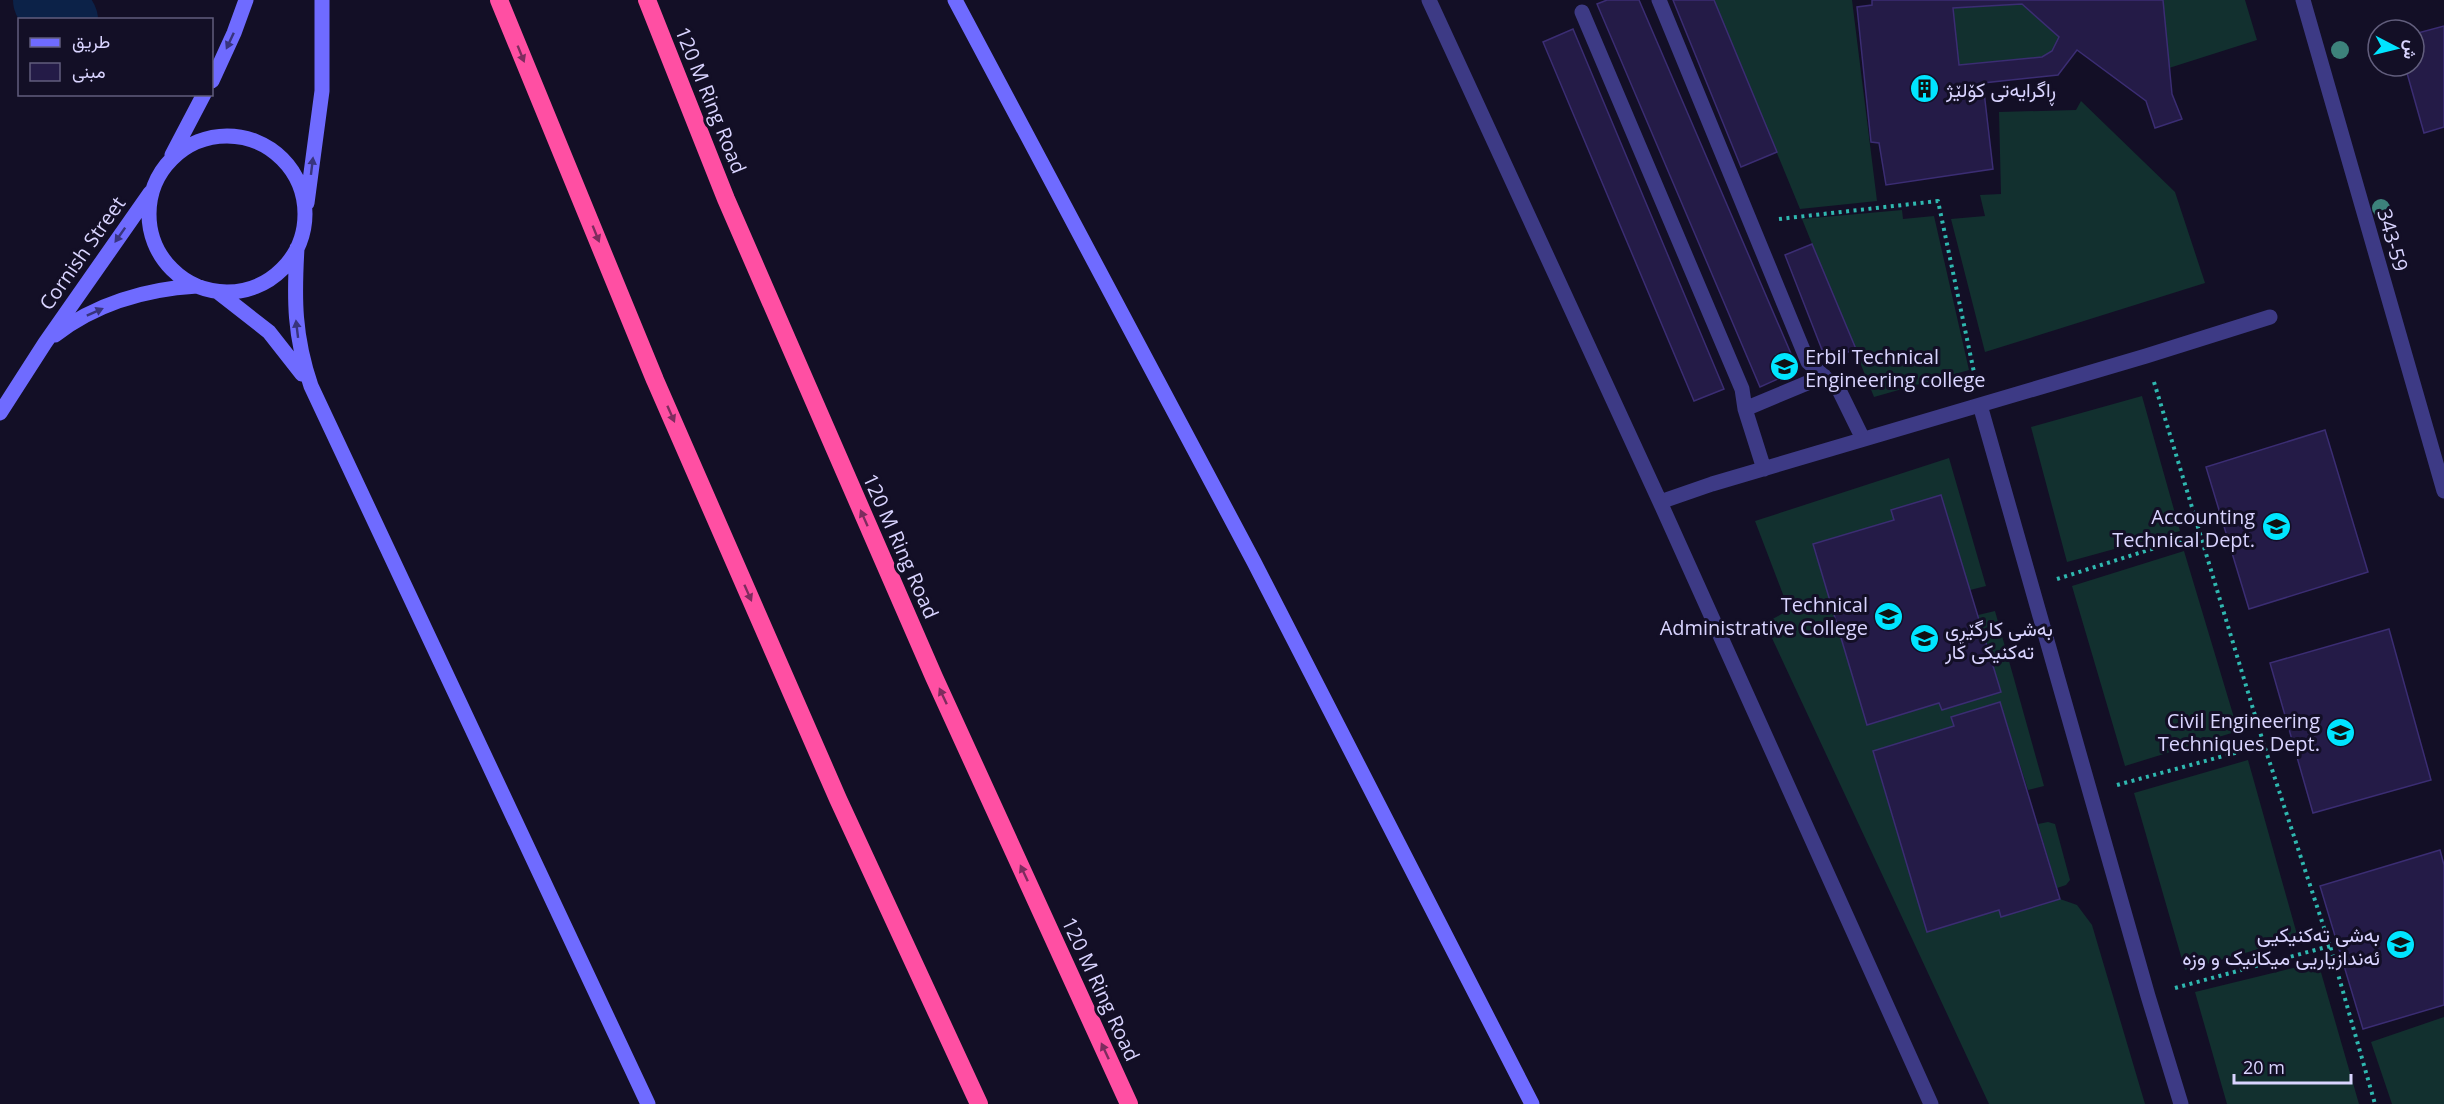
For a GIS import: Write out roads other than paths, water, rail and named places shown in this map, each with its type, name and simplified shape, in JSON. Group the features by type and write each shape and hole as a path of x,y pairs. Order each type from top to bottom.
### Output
{"highway":[{"path":"499,0 679,434 838,799 979,1104"},
{"name":"120 M Ring Road","path":"647,0 726,199 919,644 1129,1104"}],"street":[{"path":"213,79 246,0"},
{"path":"322,0 322,91 305,224 297,248 294,288 301,354 311,386 648,1104"},
{"path":"956,0 1254,562 1532,1104"},
{"path":"1429,0 1660,502 1932,1104"},
{"path":"1659,0 1808,362 1839,390 1863,439"},
{"name":"343-59","path":"2302,0 2444,491"},
{"path":"1582,12 1742,389 1745,409 1764,469"},
{"path":"203,96 154,187 150,211 152,234 161,256 177,274 197,286 218,292 243,291 265,282 284,268 297,248"},
{"path":"166,165 185,148 208,138 233,136 258,142 279,155 295,175 304,199 305,224"},
{"name":"Cornish Street","path":"0,413 45,343 154,187"},
{"name":"Cornish Street","path":"45,343 83,317 123,300 160,290 197,286"},
{"path":"218,292 268,332 311,386"},
{"path":"1660,502 2270,317"},
{"path":"1745,409 1824,376"},
{"path":"1980,405 2148,996 2181,1104"}],"waterway":[{"path":"48,0 62,18"}],"place":[{"name":"ڕاگرایەتی کۆلێژ","path":"1925,89"},
{"name":"Erbil Technical Engineering college","path":"1784,367"},
{"name":"Accounting Technical Dept.","path":"2276,527"},
{"name":"Technical Administrative College","path":"1889,616"},
{"name":"بەشی کارگێڕی تەکنیکی کار","path":"1924,639"},
{"name":"Civil Engineering Techniques Dept.","path":"2341,732"},
{"name":"بەشی تەکنیکیی ئەندازیاریی میکانیک و وزە","path":"2401,945"}]}
